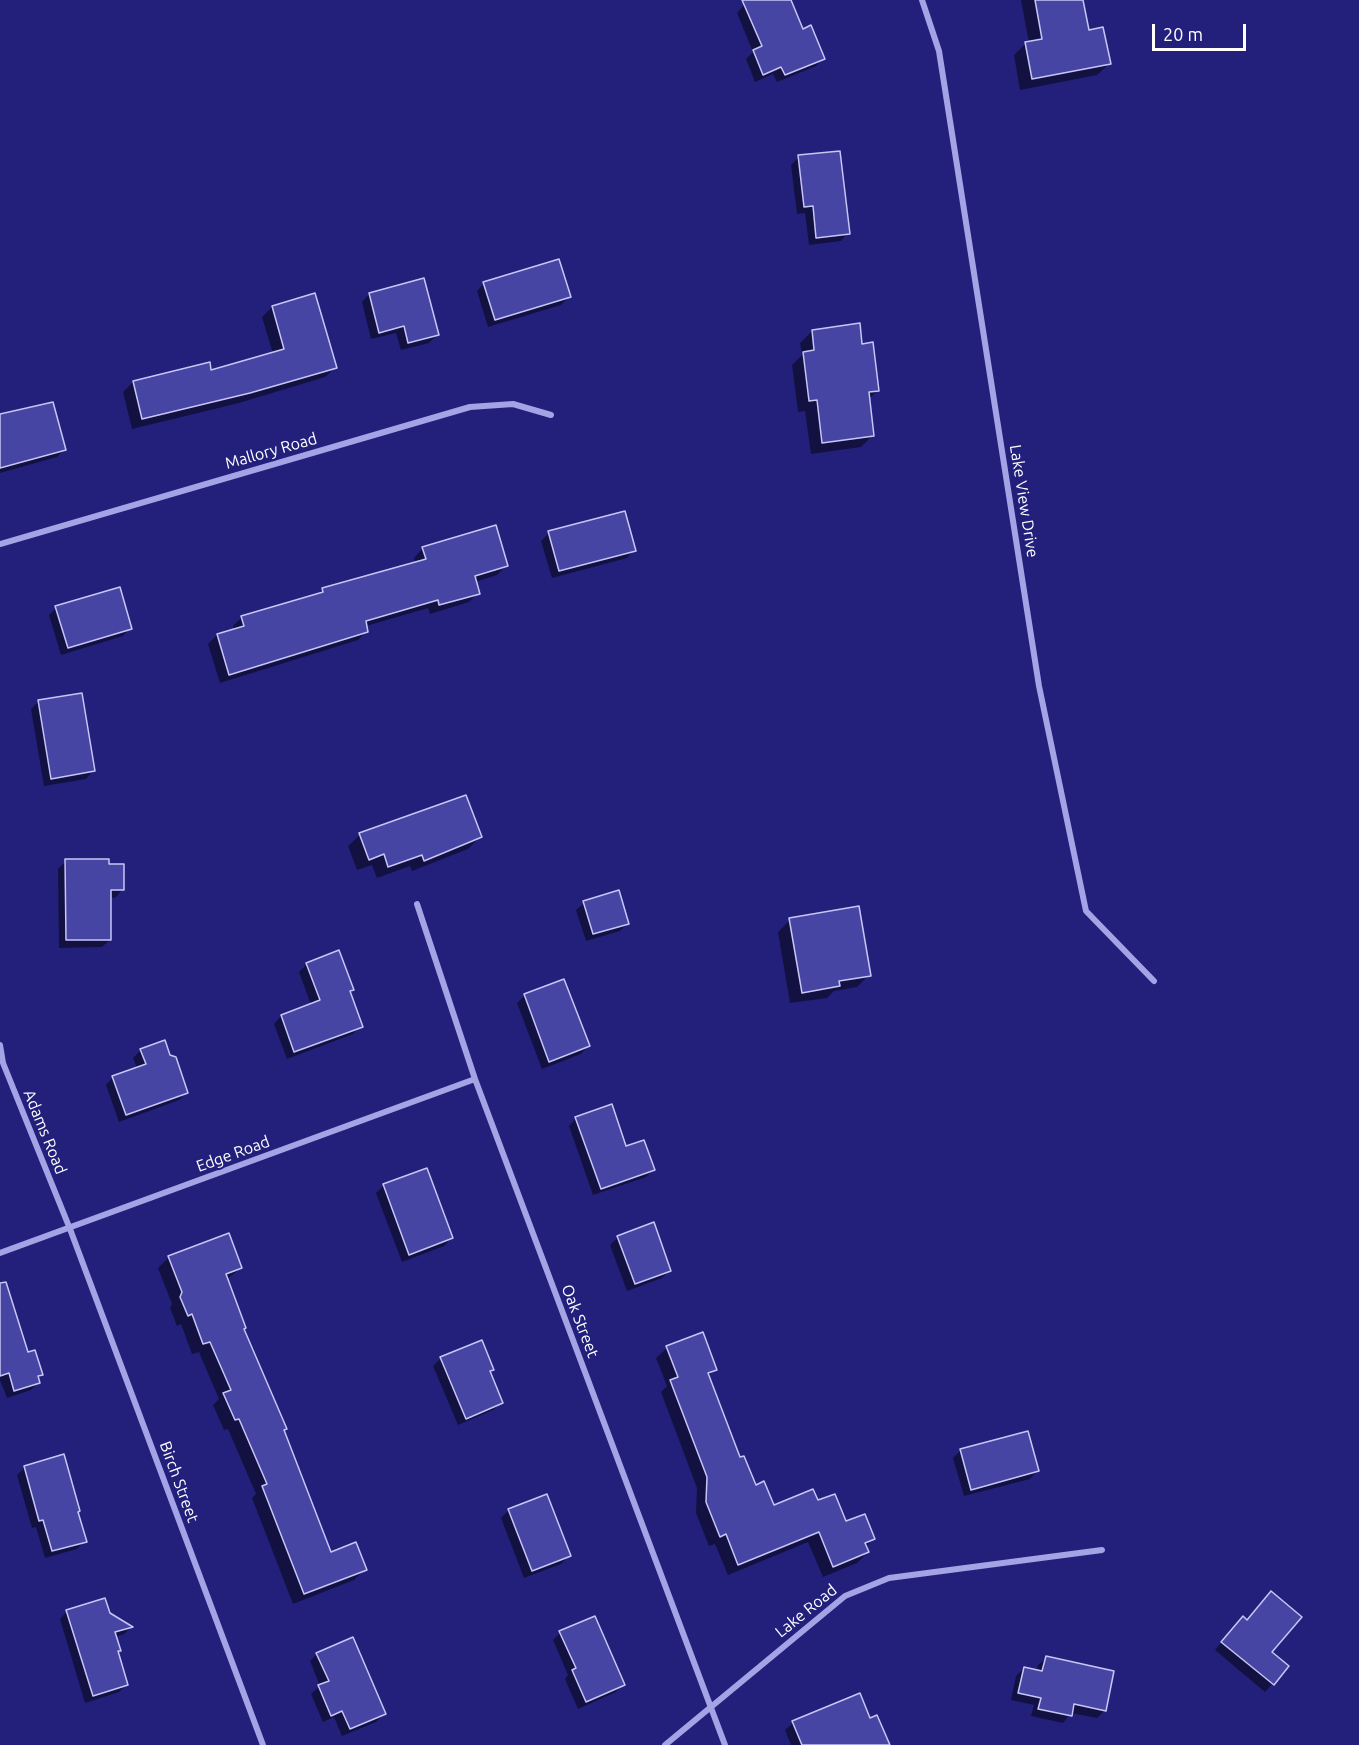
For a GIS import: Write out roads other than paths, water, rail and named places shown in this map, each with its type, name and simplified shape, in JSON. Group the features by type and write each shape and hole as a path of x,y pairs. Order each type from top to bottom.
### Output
{"street":[{"name":"Lake View Drive","path":"922,0 939,51 1040,686 1086,911 1154,981"},
{"name":"Mallory Road","path":"0,544 470,407 513,404 551,415"},
{"name":"Oak Street","path":"417,904 475,1079 725,1745"},
{"name":"Adams Road","path":"0,1045 3,1063 70,1228"},
{"name":"Edge Road","path":"0,1253 475,1079"},
{"name":"Birch Street","path":"70,1228 263,1745"},
{"name":"Lake Road","path":"665,1745 845,1596 889,1578 1102,1550"}]}
